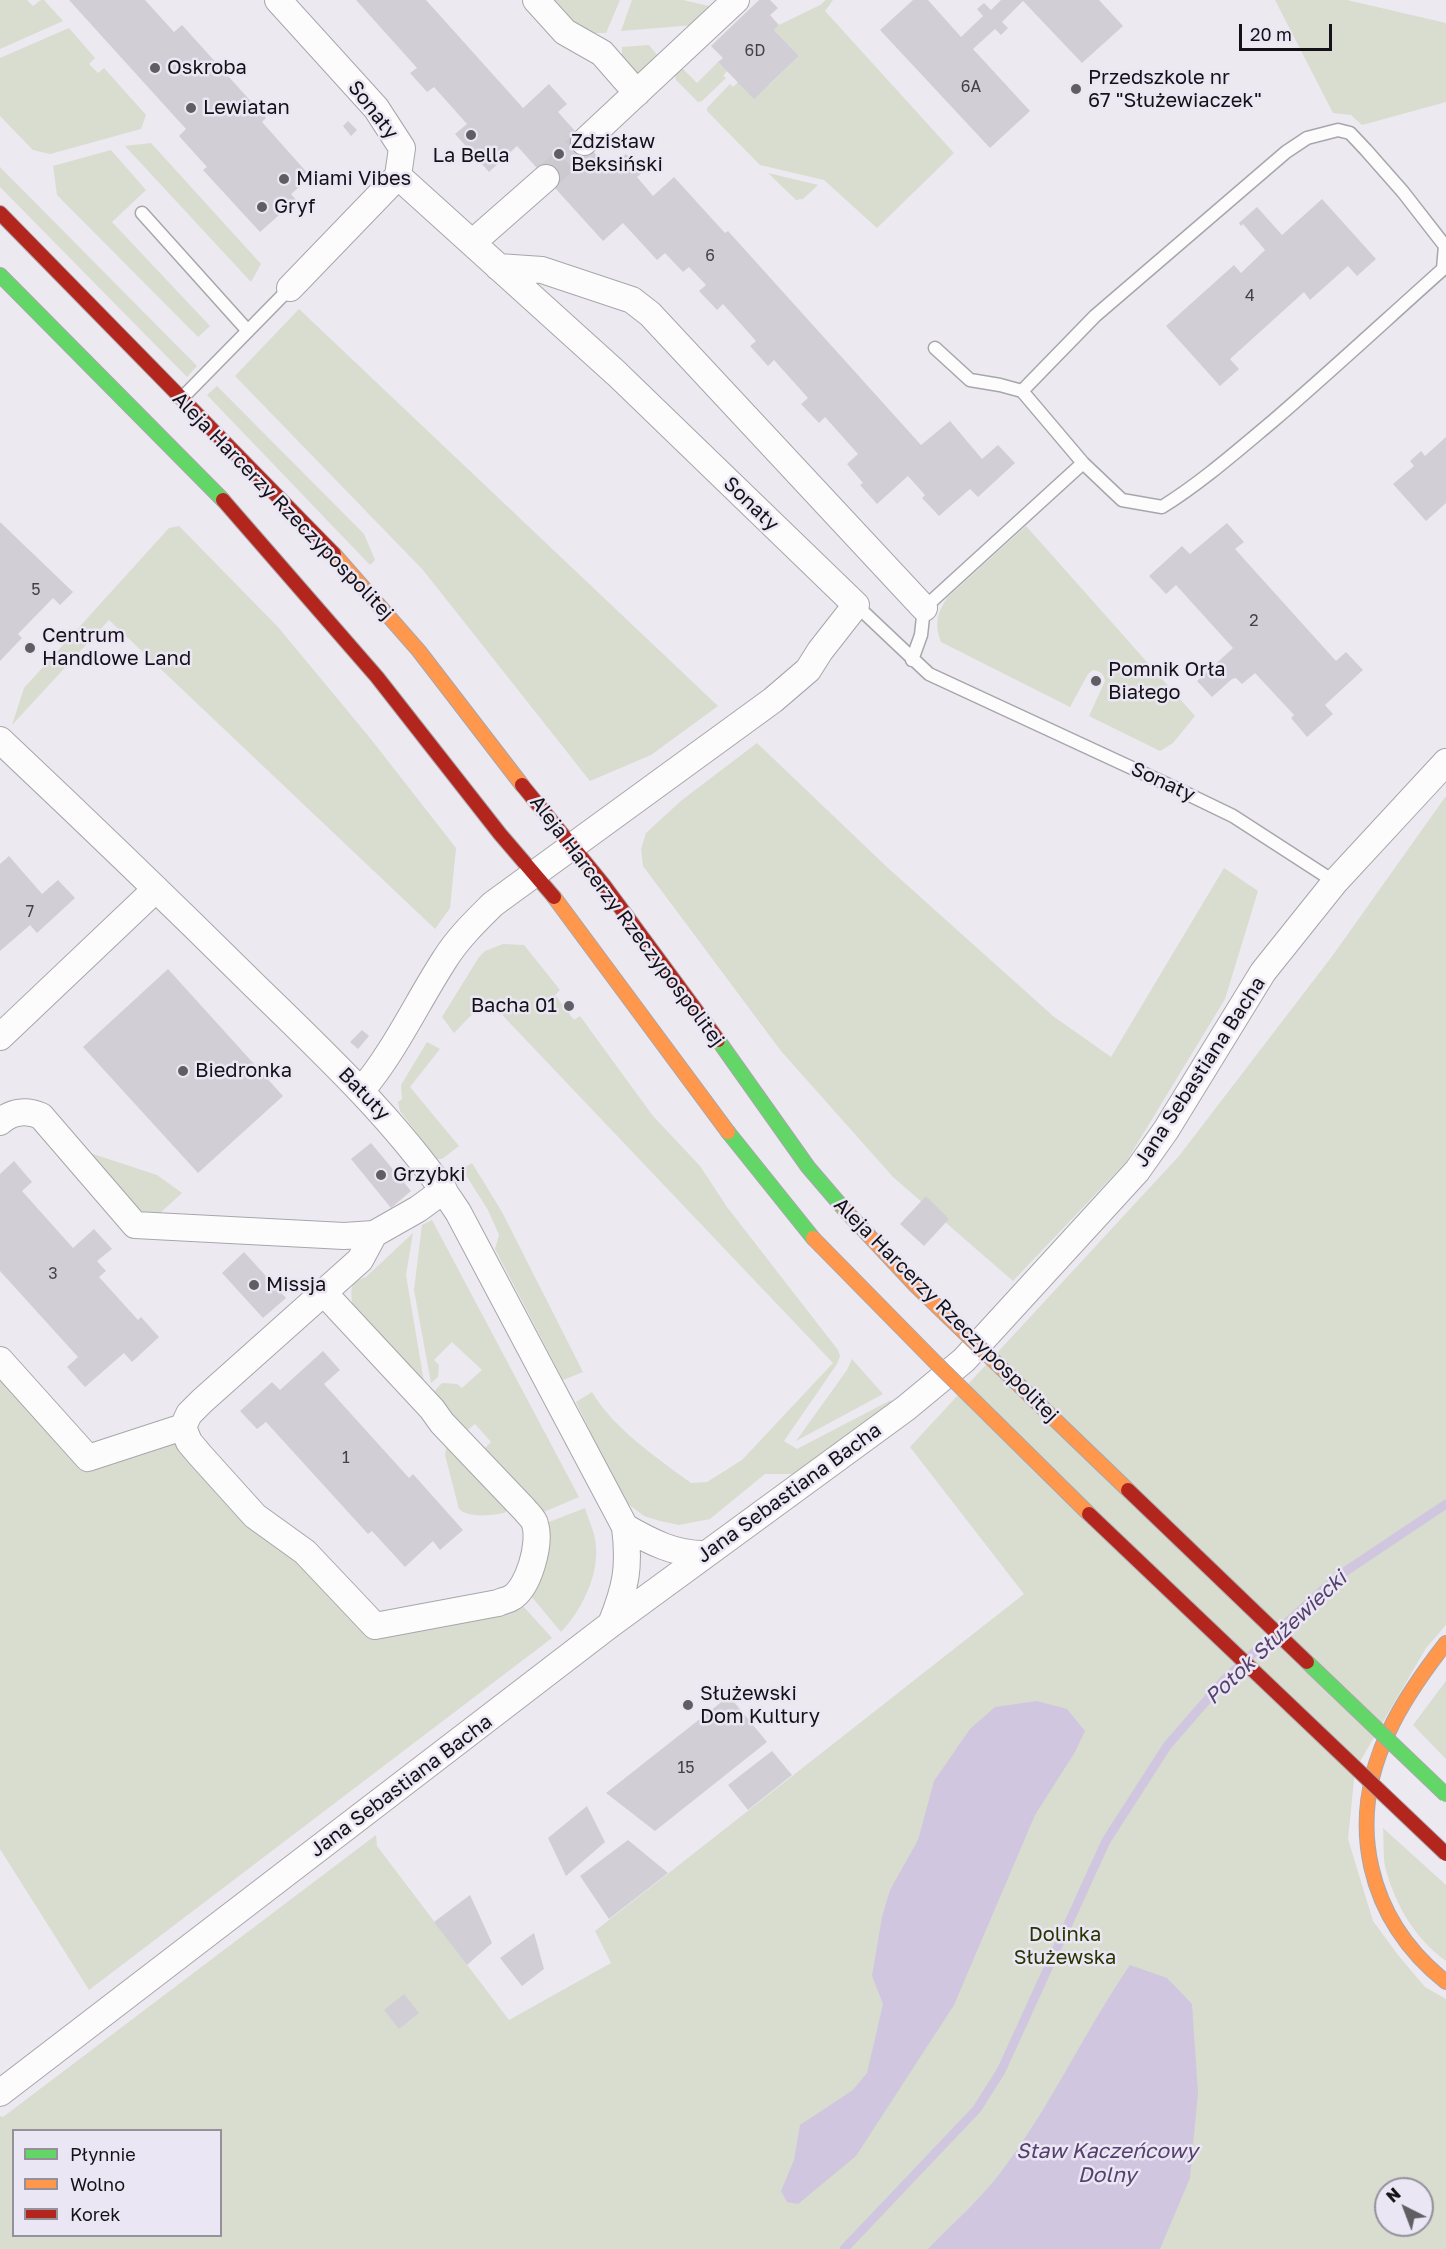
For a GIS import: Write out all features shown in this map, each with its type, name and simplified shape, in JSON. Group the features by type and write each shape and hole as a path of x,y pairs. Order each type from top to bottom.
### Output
{"street":[{"name":"Sonaty","path":"278,0 389,125 402,148 398,176 617,374 856,605"},
{"path":"536,0 565,33 602,53 637,93"},
{"path":"584,142 736,0"},
{"path":"290,288 398,176"},
{"path":"472,243 546,178"},
{"name":"Aleja Harcerzy Rzeczypospolitej","path":"0,213 321,539 419,651 666,967 808,1167 877,1246 1446,1795"},
{"path":"498,267 542,270 632,300 650,314 924,609"},
{"name":"Aleja Harcerzy Rzeczypospolitej","path":"0,275 228,505 377,677 566,912 747,1158 813,1238 941,1369 1446,1854"},
{"path":"361,1090 372,1078 445,957 462,935 493,904 773,700 808,670 856,605"},
{"name":"Batuty","path":"0,740 361,1090 412,1147 444,1190 543,1369 625,1527 628,1576 611,1624"},
{"name":"Jana Sebastiana Bacha","path":"0,2093 611,1624 906,1408 964,1360 1137,1171 1166,1130 1263,972 1335,882 1446,762"},
{"path":"0,1037 156,889"},
{"path":"12,1112 41,1116 135,1225 344,1236 374,1234 418,1209 444,1190"},
{"path":"324,1293 524,1509 535,1524 537,1543 529,1573 520,1590 512,1598 498,1603 375,1626 305,1552 255,1516 189,1442 183,1427 189,1414 202,1401 360,1260 374,1234"},
{"path":"0,1360 88,1458 183,1427"},
{"path":"625,1527 646,1539 680,1552 706,1554"},
{"path":"1446,1643 1404,1701 1389,1731 1372,1776 1365,1841 1373,1880 1388,1916 1415,1954 1446,1982"}],"lane":[{"path":"935,348 970,380 1022,391 1083,463 1122,500 1162,507 1228,460 1340,363 1443,269 1445,246 1404,192 1350,133 1338,130 1307,138 1286,152 1095,316 1022,391"},
{"path":"142,213 248,331"},
{"path":"181,398 290,288"},
{"path":"912,660 921,635 924,609 1083,463"},
{"name":"Sonaty","path":"856,605 929,674 1233,816 1335,882"}],"green space":[{"path":"0,0 27,0 33,6 44,0 63,21 0,49"},
{"path":"548,0 620,0 606,33 584,33"},
{"path":"632,0 683,0 713,7 694,25 621,31"},
{"path":"826,0 833,0 825,11 954,153 877,228 824,180 760,165 707,111 707,108 730,84 733,87 738,82 769,85 799,56 774,30 779,25"},
{"path":"1275,0 1347,0 1446,23 1446,102 1362,125 1351,115 1333,113"},
{"path":"69,28 95,58 89,64 98,73 104,68 146,115 141,129 50,154 33,150 0,116 0,58"},
{"path":"649,45 658,56 635,79 622,55 622,47"},
{"path":"718,62 727,71 723,76 726,78 702,101 698,102 676,80 675,74 680,66 697,83"},
{"path":"151,143 261,264 251,282 125,146"},
{"path":"111,150 146,190 112,222 210,326 198,337 57,195 53,166"},
{"path":"0,167 197,366 187,377 0,187"},
{"path":"768,173 818,185 803,199 796,200"},
{"path":"299,309 718,706 651,755 590,781 423,570 235,376"},
{"path":"217,386 364,534 375,560 370,565 207,395"},
{"path":"179,526 278,627 370,738 456,848 450,908 435,929 109,620 12,725 24,688 169,528"},
{"path":"1026,526 1195,716 1173,743 1160,751 1089,716 1105,681 1103,675 1098,671 1093,670 1088,674 1070,707 941,642 938,619 941,608 948,597"},
{"path":"757,743 888,868 1053,1016 1111,1057 1224,868 1258,891 1225,999 1126,1162 1013,1281 893,1177 781,1051 643,866 641,849 646,833 682,800"},
{"name":"Dolinka Służewska","path":"1446,796 1446,1625 1426,1648 1355,1770 1348,1839 1373,1921 1425,1987 1446,1999 1446,2249 0,2249 0,2116 3,2117 376,1835 377,1846 509,2020 611,1963 595,1931 1024,1594 910,1447 1179,1156 1333,955"},
{"path":"503,944 524,945 560,990 555,995 574,1020 580,1016 653,1116 700,1166 727,1207 838,1350 840,1356 837,1364 784,1441 797,1449 891,1400 892,1403 805,1471 791,1474 765,1474 710,1519 679,1525 644,1516 628,1504 618,1490 576,1402 592,1392 612,1418 650,1453 691,1483 707,1482 742,1460 833,1363 487,999 454,1033 442,1017 479,957 485,951"},
{"path":"427,1042 440,1049 410,1087 459,1146 442,1159 437,1159 400,1111 398,1102 402,1099 401,1085"},
{"path":"87,1152 157,1175 182,1193 159,1214 138,1210"},
{"path":"472,1163 502,1212 583,1372 563,1380 495,1249 499,1235 488,1210 462,1169"},
{"path":"432,1220 579,1497 539,1514 481,1452 491,1442 475,1424 464,1433 430,1396 442,1383 457,1384 462,1388 482,1370 452,1342 434,1360 439,1365 438,1377 431,1383 414,1290 422,1225"},
{"path":"413,1233 406,1275 425,1388 357,1315 352,1299 353,1282 366,1277"},
{"path":"852,1359 883,1394 796,1441 847,1370"},
{"path":"0,1368 90,1466 181,1427 376,1635 523,1606 552,1638 89,1990 0,1849"},
{"path":"447,1444 508,1507 506,1512 475,1515 459,1509 445,1455"},
{"path":"585,1508 596,1543 594,1570 587,1593 561,1632 531,1596 540,1575 544,1524"},
{"path":"1446,1681 1446,1759 1413,1725"},
{"path":"1383,1828 1446,1885 1446,1961 1415,1931 1400,1907 1385,1866"}],"water":[{"path":"1037,1701 1067,1709 1085,1731 1075,1752 1035,1815 954,2005 856,2156 798,2204 787,2202 781,2191 794,2160 800,2125 853,2090 867,2073 883,2004 872,1976 882,1917 890,1890 918,1840 934,1781 970,1729 995,1707"},
{"name":"Staw Kaczeńcowy Dolny","path":"1130,1965 1167,1978 1192,2004 1198,2092 1190,2178 1160,2249 928,2249 984,2192 1019,2147"}],"building":[{"path":"69,0 145,0 174,32 182,25 266,118 262,122 311,177 291,194 296,200 260,232 203,170 207,167 179,136 186,129"},
{"path":"356,0 426,0 523,108 549,84 567,104 558,112 609,169 626,154 642,173 637,177 653,196 674,177 725,233 728,231 921,445 950,421 982,459 998,445 1015,463 978,497 970,489 939,516 922,498 925,495 908,476 877,504 860,485 863,483 847,464 858,454 825,417 819,423 801,404 808,398 774,360 768,366 750,346 756,341 723,304 717,310 699,291 706,285 689,267 683,272 665,253 657,260 623,223 603,241 517,146 489,172 455,134 467,124 434,87 427,92 410,73 417,68"},
{"path":"759,0 770,0 778,8 770,15 779,25 774,30 799,56 754,99 718,62 723,58 711,46"},
{"path":"913,0 928,0 961,37 983,16 977,9 984,3 991,10 1001,0 1099,0 1123,26 1082,63 1023,1 1002,22 1008,28 1001,35 995,29 973,49 1030,111 990,148 880,30"},
{"path":"348,121 357,130 351,136 343,126"},
{"path":"1322,199 1376,259 1357,276 1348,266 1310,300 1304,292 1230,359 1239,369 1220,386 1166,326 1234,265 1241,273 1265,250 1243,224 1241,226 1239,223 1257,207 1282,235"},
{"path":"1446,437 1446,503 1426,521 1393,484 1414,466 1410,461 1421,451 1425,456"},
{"path":"0,522 73,592 60,605 53,598 18,634 22,638 0,661"},
{"path":"1227,523 1244,542 1235,549 1336,661 1346,652 1363,670 1325,705 1333,714 1307,737 1291,718 1294,715 1255,673 1242,684 1236,678 1232,679 1212,697 1197,681 1233,648 1176,585 1166,594 1149,576 1182,546 1190,554"},
{"path":"9,856 42,894 58,880 75,898 37,933 30,925 0,951 0,864"},
{"name":"Biedronka","path":"168,969 283,1096 198,1173 83,1047"},
{"path":"362,1030 369,1036 358,1049 350,1042"},
{"name":"Grzybki","path":"371,1143 411,1191 391,1208 351,1159"},
{"path":"14,1161 32,1182 22,1191 73,1248 94,1229 112,1249 97,1261 106,1271 99,1277 138,1320 141,1317 159,1337 132,1362 124,1353 85,1387 67,1367 78,1357 0,1271 0,1174"},
{"path":"926,1196 949,1219 924,1246 900,1224"},
{"name":"Missja","path":"244,1252 286,1298 263,1318 222,1273"},
{"path":"323,1351 340,1370 324,1384 409,1478 413,1474 463,1530 440,1550 433,1541 405,1567 372,1531 368,1534 266,1422 257,1429 240,1411 272,1382 280,1390"},
{"path":"729,1696 767,1742 655,1831 606,1793"},
{"path":"772,1751 792,1775 748,1810 728,1785"},
{"path":"587,1806 605,1842 566,1876 548,1838"},
{"path":"628,1840 668,1873 609,1919 580,1876"},
{"path":"470,1895 492,1943 467,1965 434,1922"},
{"path":"534,1933 544,1969 522,1986 500,1958"},
{"path":"404,1994 419,2013 399,2029 384,2010"}],"waterway":[{"name":"Potok Służewiecki","path":"844,2249 977,2109 1001,2071 1106,1841 1167,1746 1225,1679 1337,1577 1446,1504"}],"tunnel":[{"path":"546,178 584,142"}],"traffic: fast":[{"path":"0,275 223,500"},
{"path":"718,1040 808,1167 844,1209"},
{"path":"728,1132 813,1238"},
{"path":"1307,1662 1446,1795"}],"traffic: slow":[{"path":"334,554 419,651 522,785"},
{"path":"554,897 728,1132"},
{"path":"844,1209 916,1286 1128,1490"},
{"path":"813,1238 1089,1514"},
{"path":"1446,1643 1415,1685 1389,1731 1376,1765 1368,1800 1367,1834 1371,1867 1382,1899 1398,1929 1419,1957 1446,1982"}],"traffic: jam":[{"path":"0,213 334,554"},
{"path":"223,500 377,677 500,834 554,897"},
{"path":"522,785 603,884 718,1040"},
{"path":"1128,1490 1307,1662"},
{"path":"1089,1514 1446,1854"}],"place":[{"name":"Oskroba","path":"155,68"},
{"name":"Przedszkole nr 67 \"Służewiaczek\"","path":"1076,89"},
{"name":"Lewiatan","path":"191,108"},
{"name":"La Bella","path":"471,135"},
{"name":"Zdzisław Beksiński","path":"559,154"},
{"name":"Miami Vibes","path":"284,179"},
{"name":"Gryf","path":"262,207"},
{"name":"Centrum Handlowe Land","path":"30,648"},
{"name":"Pomnik Orła Białego","path":"1096,681"},
{"name":"Bacha 01","path":"569,1006"},
{"name":"Biedronka","path":"183,1071"},
{"name":"Grzybki","path":"381,1175"},
{"name":"Missja","path":"254,1285"},
{"name":"Służewski Dom Kultury","path":"688,1705"}]}
